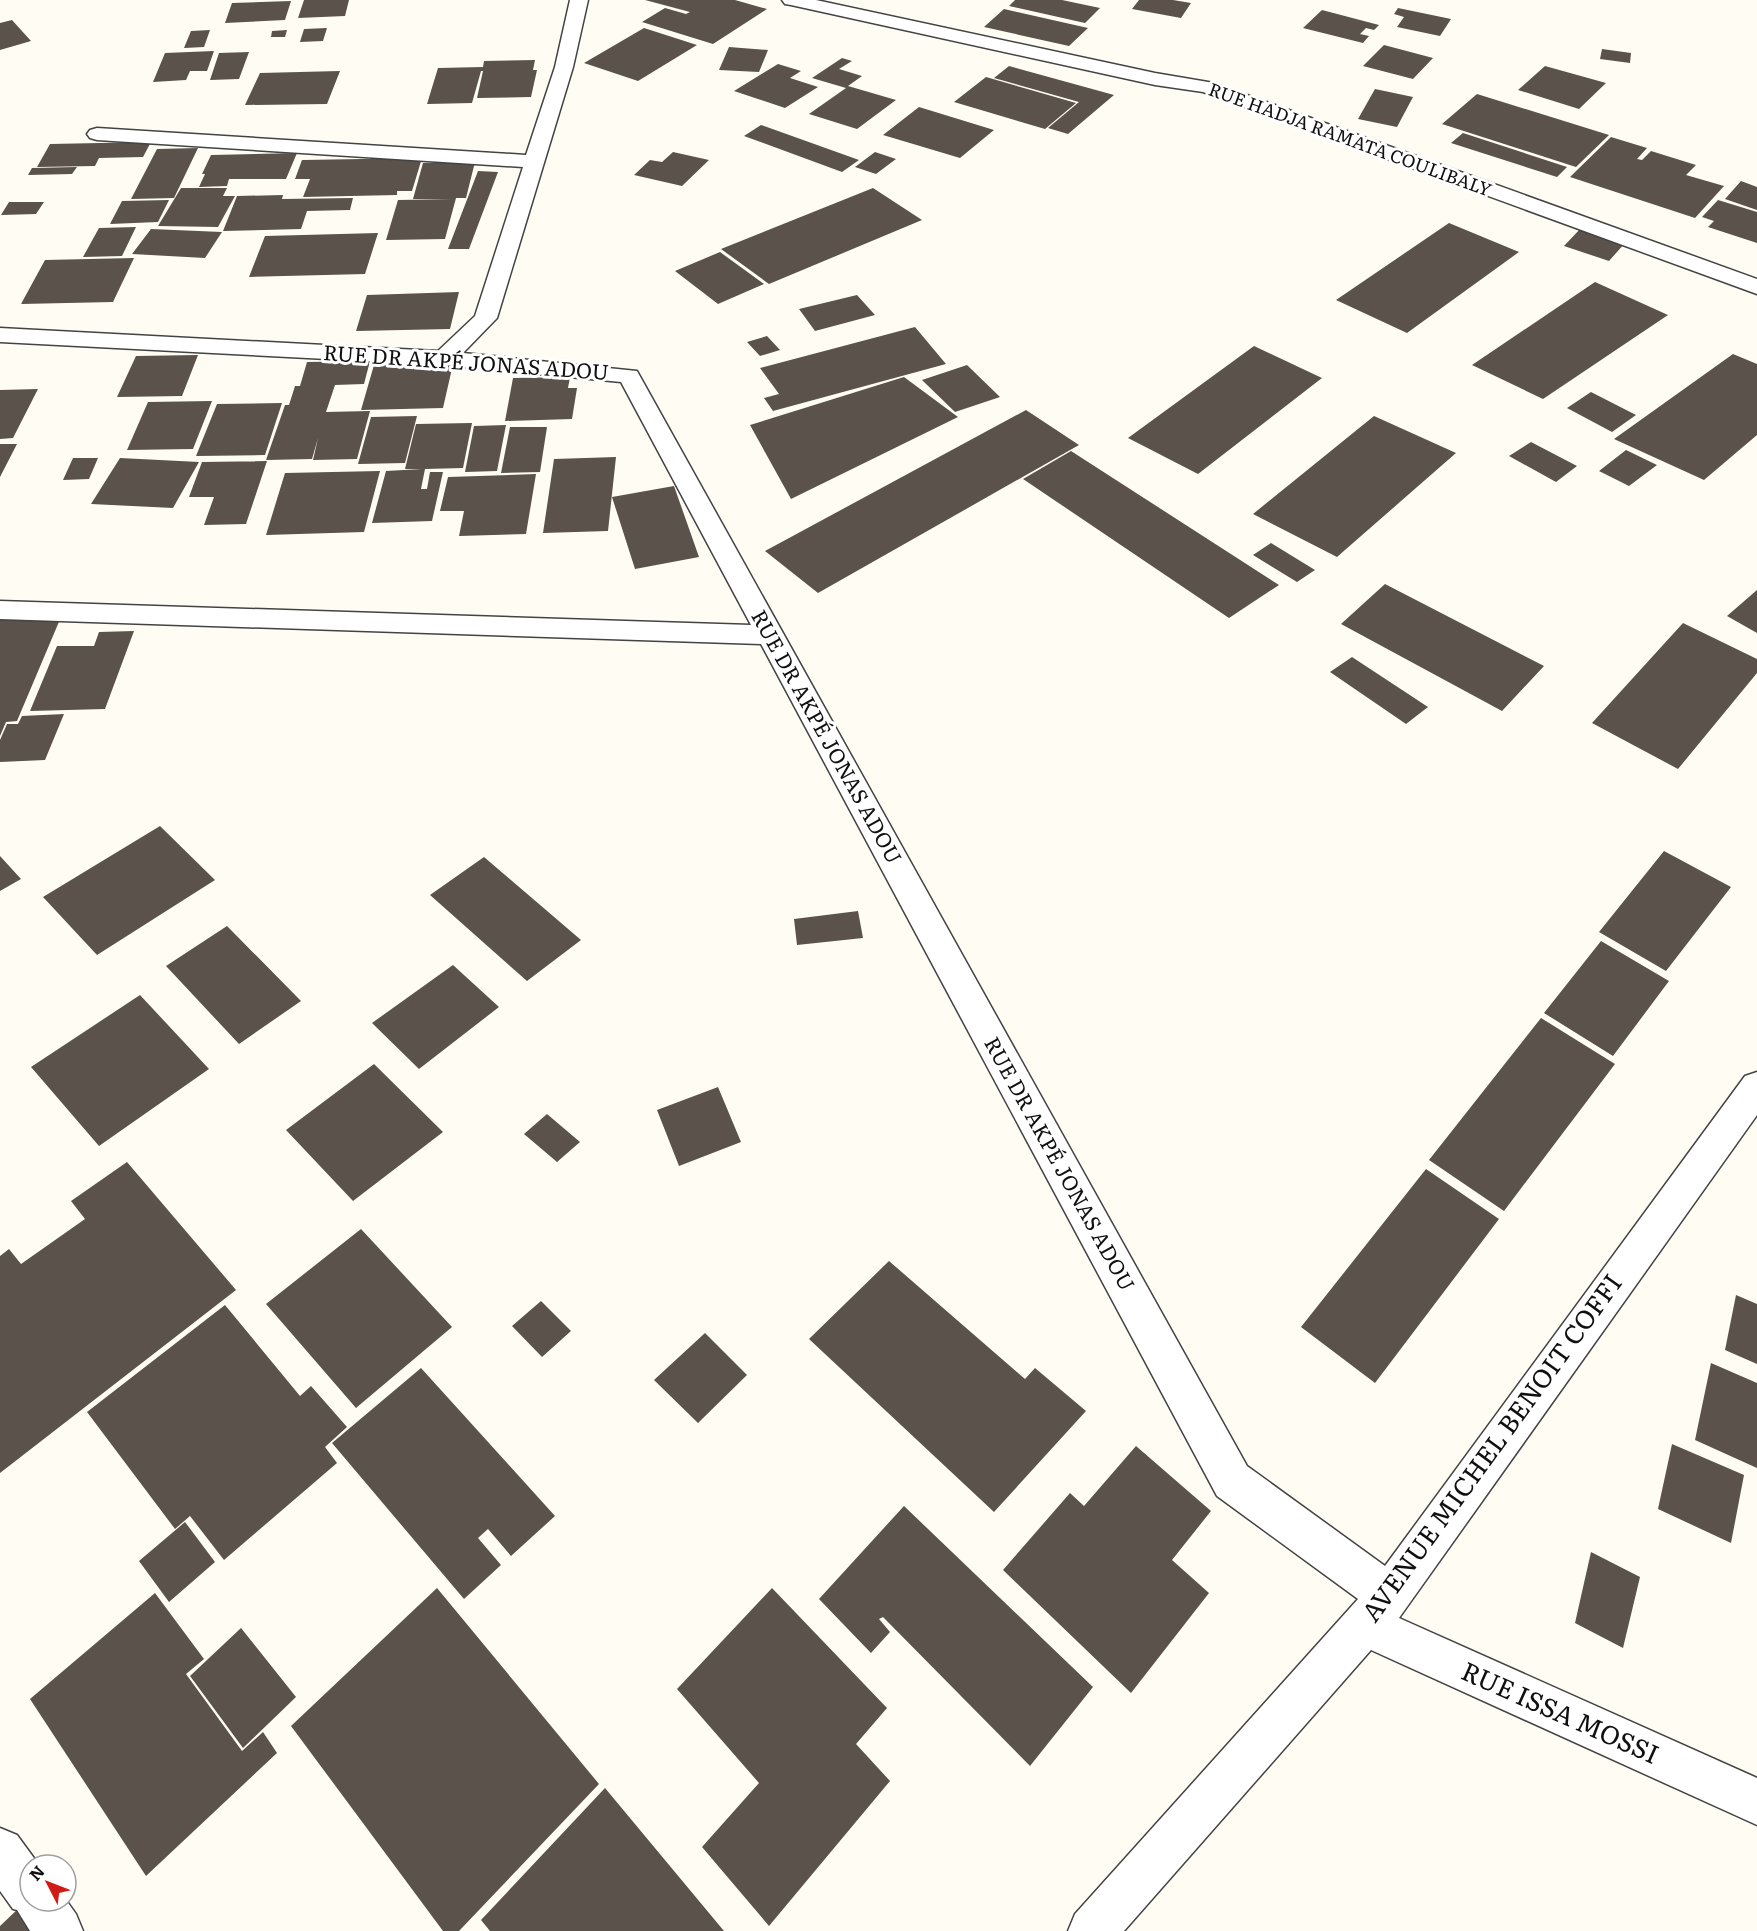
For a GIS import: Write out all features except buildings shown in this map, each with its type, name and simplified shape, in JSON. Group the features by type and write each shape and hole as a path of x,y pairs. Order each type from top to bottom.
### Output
{"street":[{"path":"444,358 486,318 564,67 579,0"},
{"name":"RUE HADJA RAMATA COULIBALY","path":"791,0 1155,79 1207,87 1757,287"},
{"path":"97,134 534,162"},
{"name":"RUE DR AKPÉ JONAS ADOU","path":"0,335 444,358 629,376 1232,1481 1376,1610"},
{"path":"0,610 770,635"},
{"name":"AVENUE MICHEL BENOIT COFFI","path":"1092,1931 1376,1610 1744,1123 1757,1087"},
{"name":"RUE ISSA MOSSI","path":"1376,1610 1757,1802"},
{"path":"0,1852 18,1876"},
{"path":"46,1913 59,1931"}]}
